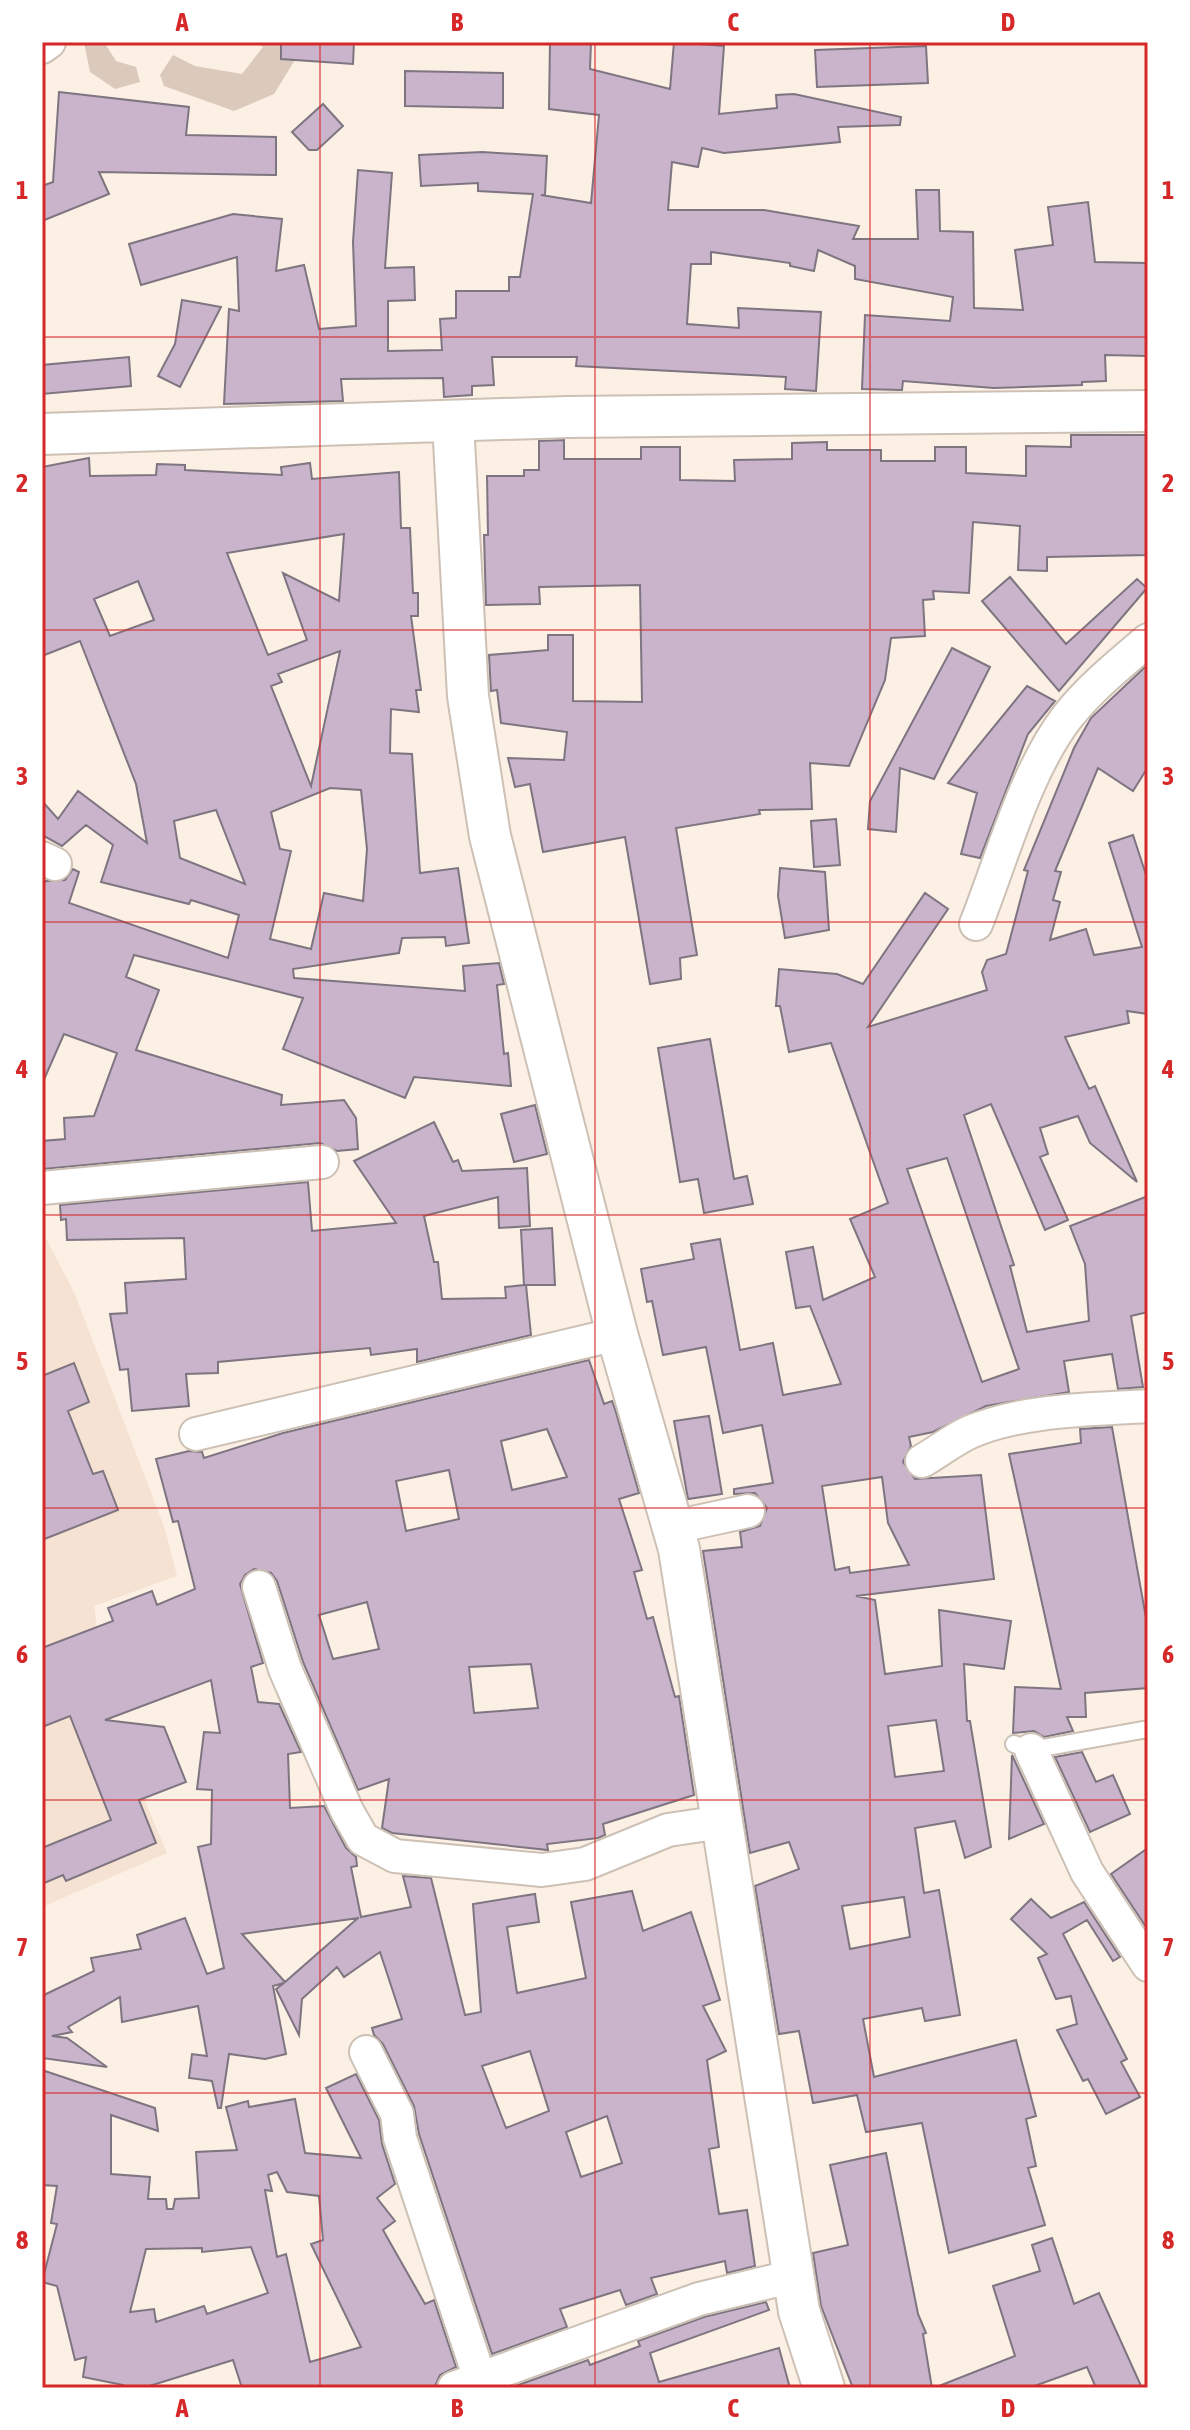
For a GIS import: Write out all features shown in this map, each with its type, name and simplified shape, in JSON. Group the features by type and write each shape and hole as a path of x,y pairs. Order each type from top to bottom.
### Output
{"street":[{"path":"42,47 49,42"},
{"path":"42,434 873,412 1148,411"},
{"path":"453,423 468,696 490,836 617,1334 674,1527 799,2311 824,2388"},
{"path":"976,924 1033,780 1066,719 1091,689 1148,640"},
{"path":"42,1188 322,1162"},
{"path":"196,1434 617,1334"},
{"path":"922,1461 969,1433 1003,1422 1058,1413 1148,1406"},
{"path":"674,1527 748,1511"},
{"path":"259,1587 285,1669 347,1811 363,1839 395,1856 542,1870 585,1864 668,1830 722,1822"},
{"path":"1023,1747 1087,1872 1148,1965"},
{"path":"366,2052 397,2114 400,2138 467,2384 699,2299 794,2276"}],"lane":[{"path":"1023,1747 1148,1729"}],"shaded area":[{"path":"84,42 104,42 116,61 136,67 140,82 115,89 90,72"},
{"path":"255,42 299,42 303,47 274,94 234,111 164,86 160,75 173,55 195,66 242,74 263,47"},
{"path":"42,1231 74,1292 165,1529 177,1576 94,1606 108,1713 167,1853 42,1907"}],"building":[{"path":"281,42 354,42 353,64 281,59"},
{"path":"550,42 591,42 590,69 670,89 674,42 724,46 719,114 777,108 776,95 794,94 901,117 900,125 838,127 840,142 724,153 702,148 698,167 672,162 668,210 764,210 859,226 853,239 918,239 916,190 939,190 940,231 973,232 974,308 1023,310 1015,250 1053,245 1048,207 1088,202 1095,262 1148,263 1148,356 1105,355 1106,381 1082,382 1082,385 994,388 903,381 902,390 862,389 865,315 950,321 953,297 855,279 855,266 818,250 814,271 790,266 790,263 711,252 711,264 691,264 687,324 739,328 738,308 821,312 816,391 785,389 786,377 576,366 577,357 492,357 494,385 472,386 472,395 444,397 443,378 341,379 343,401 224,404 229,309 239,311 237,257 141,285 129,244 233,214 282,219 276,271 304,265 319,329 356,326 353,242 358,170 392,173 385,268 414,267 415,300 388,301 388,351 442,350 440,319 456,318 456,291 509,291 509,277 520,277 533,194 478,191 478,183 421,186 419,155 482,152 547,156 545,195 541,195 591,203 599,115 549,109"},
{"path":"926,46 928,83 817,87 815,50"},
{"path":"405,71 503,73 503,108 405,106"},
{"path":"59,92 189,107 186,135 276,137 276,175 99,172 109,194 42,221 42,186 53,182"},
{"path":"323,104 343,126 317,150 309,150 292,132"},
{"path":"182,300 221,307 180,387 158,376 175,344"},
{"path":"129,357 131,386 42,394 42,365"},
{"path":"1071,435 1148,435 1148,555 1047,557 1047,571 1018,570 1020,526 973,522 969,593 933,591 934,599 923,600 925,636 891,638 885,680 849,766 810,763 812,809 759,810 760,814 676,828 697,955 680,958 681,979 650,984 625,837 543,852 530,784 515,787 508,758 564,760 567,732 501,723 497,690 491,691 489,655 548,650 548,635 573,635 573,701 642,702 640,585 539,587 540,604 486,605 484,535 488,535 487,476 524,476 524,470 539,470 539,441 564,440 564,459 641,459 641,447 680,447 680,480 735,481 734,460 792,459 792,443 827,442 827,450 881,450 881,461 935,461 935,447 966,447 966,473 1026,476 1026,446 1071,447"},
{"path":"89,458 90,476 156,475 157,464 185,465 185,470 282,475 281,467 310,463 312,479 399,472 401,528 410,528 413,593 418,593 418,616 411,616 421,690 416,690 419,712 391,709 390,753 412,754 420,873 458,868 469,943 446,946 445,937 402,938 399,953 293,969 294,978 465,991 463,966 499,963 504,984 497,985 504,1054 508,1053 511,1086 414,1077 405,1098 283,1049 303,998 134,955 126,977 159,990 136,1050 282,1095 281,1105 344,1100 356,1118 358,1149 337,1151 320,1143 43,1169 42,1141 65,1139 64,1118 94,1116 117,1053 64,1034 42,1084 42,886 46,881 65,880 73,869 79,872 69,903 228,958 239,915 191,900 189,904 101,882 113,845 86,825 62,846 42,835 42,801 58,819 78,791 147,843 136,784 80,641 42,656 42,467","holes":["344,534 339,601 283,573 307,640 268,655 227,553","138,581 154,620 110,636 94,599","340,651 311,786 271,686 282,682 278,674","330,788 361,790 367,849 363,901 324,893 311,949 270,939 291,851 280,849 271,812","216,810 245,884 180,858 174,821"]},
{"path":"1010,577 1066,644 1137,579 1147,588 1059,691 982,601"},
{"path":"952,648 990,667 934,779 900,768 896,832 868,829 870,801"},
{"path":"1144,668 1148,668 1148,767 1133,791 1098,768 1055,871 1061,872 1053,900 1060,902 1050,940 1086,929 1094,955 1142,947 1109,843 1133,835 1148,881 1148,1014 1127,1011 1129,1023 1065,1037 1089,1089 1095,1086 1137,1182 1090,1143 1078,1116 1040,1128 1048,1154 1040,1157 1068,1220 1045,1230 991,1104 964,1115 1014,1265 1010,1266 1027,1332 1089,1321 1085,1264 1070,1226 1148,1196 1148,1312 1131,1316 1143,1387 1118,1389 1112,1354 1064,1361 1069,1392 986,1406 933,1432 909,1437 911,1446 903,1462 915,1479 981,1475 994,1579 856,1596 875,1600 885,1674 942,1666 939,1610 1011,1621 1004,1669 964,1664 967,1721 970,1721 991,1847 965,1858 955,1821 915,1828 924,1893 939,1890 960,2015 925,2021 922,2008 863,2019 874,2077 1016,2040 1036,2116 1026,2119 1036,2166 1028,2168 1045,2225 949,2253 922,2123 866,2132 857,2095 813,2103 799,2031 779,2034 755,1886 799,1869 789,1842 750,1853 703,1551 742,1547 740,1532 760,1526 767,1508 755,1493 734,1494 734,1489 773,1483 762,1425 723,1433 706,1347 663,1355 652,1301 647,1302 641,1269 694,1259 691,1244 720,1239 740,1350 773,1343 783,1395 841,1384 810,1306 796,1308 786,1252 813,1247 823,1300 875,1277 850,1219 888,1203 831,1043 789,1052 780,1006 776,1006 779,969 837,974 863,984 925,893 948,909 868,1027 987,990 982,972 987,960 1006,954 1028,871 1024,870 1074,748 1091,718","holes":["947,1158 1019,1369 982,1382 907,1169","882,1477 888,1523 909,1565 850,1573 849,1567 835,1570 822,1486","936,1720 944,1771 895,1777 888,1726","904,1897 910,1937 850,1949 842,1906"]},
{"path":"1027,686 1055,701 1028,734 980,858 961,854 977,793 948,783"},
{"path":"836,819 840,865 814,867 811,821"},
{"path":"780,868 825,872 829,930 785,938 778,896"},
{"path":"710,1039 734,1179 747,1176 753,1204 704,1213 698,1179 680,1182 658,1048"},
{"path":"535,1105 547,1154 514,1162 501,1114"},
{"path":"434,1122 453,1162 458,1160 462,1171 527,1168 530,1226 499,1228 498,1197 424,1216 434,1262 438,1262 442,1299 506,1298 505,1287 524,1285 521,1230 552,1228 555,1285 526,1285 531,1335 417,1362 417,1349 371,1355 370,1348 218,1362 218,1373 186,1374 189,1406 132,1411 128,1369 120,1370 110,1314 127,1313 125,1283 186,1279 184,1238 67,1240 66,1219 61,1220 60,1205 308,1182 312,1231 396,1223 354,1161"},
{"path":"589,1360 604,1404 612,1401 639,1493 619,1499 642,1570 634,1572 647,1619 653,1617 675,1697 679,1696 694,1795 603,1824 605,1835 598,1838 547,1844 548,1850 392,1833 382,1828 389,1779 358,1790 303,1662 277,1581 271,1573 254,1569 245,1575 240,1584 263,1663 251,1667 258,1702 279,1704 301,1752 288,1754 290,1808 324,1806 346,1848 356,1857 357,1866 351,1867 361,1917 411,1907 403,1876 431,1878 465,2015 481,2012 473,1904 535,1894 539,1922 507,1927 517,1993 586,1978 571,1902 632,1891 643,1931 691,1912 720,2000 703,2006 726,2051 707,2060 719,2147 709,2149 719,2214 747,2210 755,2266 727,2273 725,2261 651,2278 657,2294 626,2305 620,2290 560,2309 567,2327 492,2354 419,2134 414,2106 372,2028 402,2019 380,1952 344,1977 337,1967 302,1999 299,2035 276,1989 284,1983 273,1986 286,2054 265,2059 229,2054 221,2108 218,2108 212,2081 189,2078 192,2054 207,2056 198,2006 122,2022 120,1997 68,2027 72,2032 52,2036 67,2038 107,2067 42,2058 42,1996 94,1971 91,1958 141,1949 137,1935 185,1918 207,1974 224,1968 198,1847 211,1844 212,1790 197,1789 204,1732 220,1733 211,1680 105,1720 164,1727 186,1782 139,1800 156,1843 66,1881 63,1875 42,1884 42,1848 111,1820 70,1716 42,1727 42,1648 113,1621 108,1608 152,1591 157,1605 195,1589 178,1521 173,1522 156,1459 189,1451 202,1452 204,1458 283,1433","holes":["547,1429 567,1477 512,1490 501,1441","449,1470 459,1519 406,1531 396,1481","367,1602 379,1649 333,1659 319,1615","531,1664 538,1708 474,1713 469,1667","358,1918 285,1982 242,1934","530,2051 549,2111 506,2128 482,2066","607,2116 622,2163 581,2177 566,2132"]},
{"path":"74,1363 89,1402 68,1411 93,1474 103,1471 118,1510 42,1540 42,1376"},
{"path":"709,1416 722,1494 688,1499 674,1421"},
{"path":"1112,1427 1148,1629 1148,1688 1085,1693 1086,1717 1067,1717 1073,1731 1044,1737 1034,1731 1013,1733 1015,1687 1061,1689 1009,1454 1081,1443 1080,1429"},
{"path":"1082,1752 1096,1782 1113,1775 1130,1814 1090,1832 1055,1757"},
{"path":"1012,1755 1044,1824 1009,1839"},
{"path":"1148,1848 1148,1930 1111,1874"},
{"path":"1031,1899 1051,1918 1084,1902 1120,1957 1113,1961 1087,1920 1063,1934 1127,2059 1121,2062 1140,2097 1106,2114 1088,2079 1083,2081 1057,2030 1077,2024 1071,1996 1056,1999 1038,1958 1047,1954 1011,1919"},
{"path":"42,2070 155,2108 158,2131 111,2115 111,2174 150,2177 148,2199 166,2199 167,2209 173,2209 175,2199 199,2198 196,2152 237,2150 226,2107 248,2101 249,2107 295,2099 305,2153 361,2158 326,2088 356,2074 379,2120 382,2144 395,2184 377,2198 395,2221 383,2230 425,2304 434,2300 456,2367 440,2375 435,2386 429,2388 242,2388 233,2360 143,2388 122,2388 123,2385 83,2377 86,2357 75,2360 57,2286 42,2282 57,2224 51,2223 57,2186 42,2185","holes":["277,2172 287,2192 319,2196 323,2240 311,2244 361,2347 310,2362 286,2254 277,2257 265,2190 272,2191 268,2175","251,2247 268,2293 207,2314 204,2306 156,2322 154,2309 130,2312 146,2249 202,2248 202,2252"]},
{"path":"886,2153 918,2314 926,2333 923,2334 932,2388 853,2388 821,2306 813,2253 848,2245 830,2165"},
{"path":"1052,2238 1074,2304 1099,2293 1142,2388 1096,2388 1087,2367 1029,2388 934,2388 1015,2356 993,2286 1040,2271 1032,2245"},
{"path":"766,2302 769,2310 650,2353 659,2382 779,2348 790,2388 510,2388 588,2360 590,2365 640,2346 638,2341 704,2317"}]}
